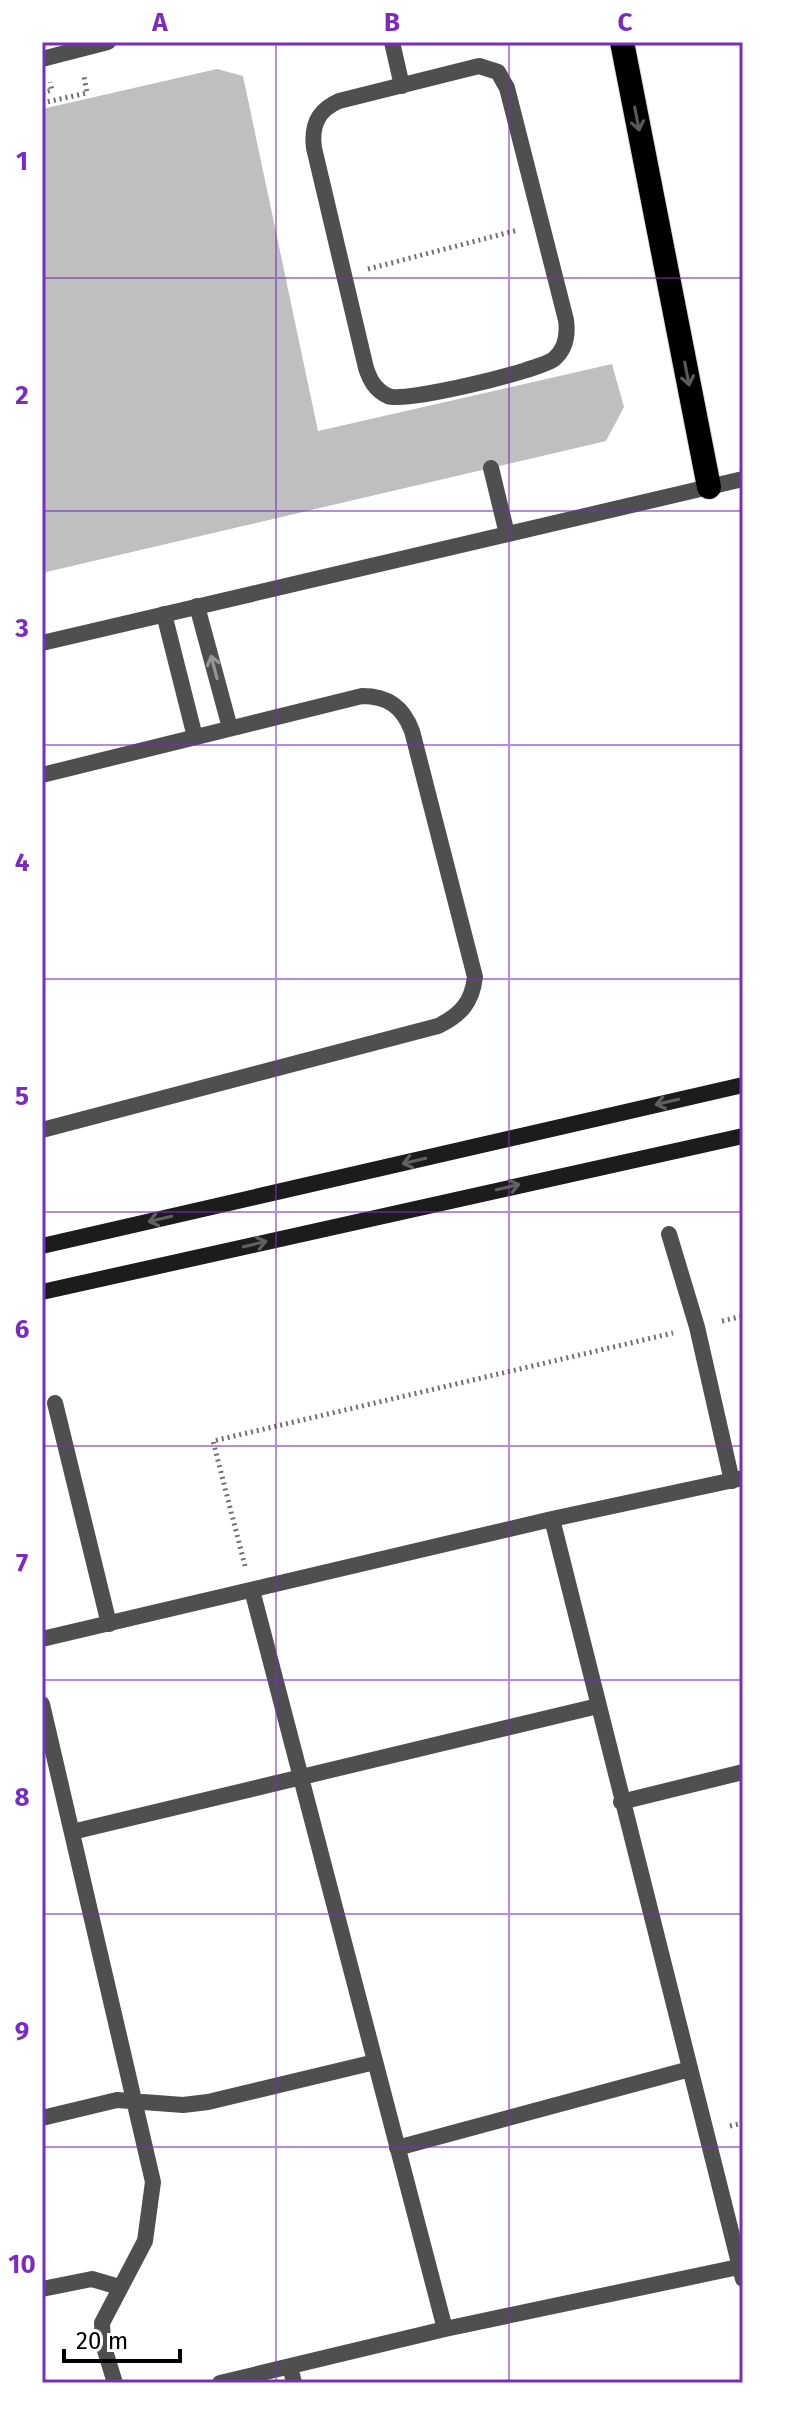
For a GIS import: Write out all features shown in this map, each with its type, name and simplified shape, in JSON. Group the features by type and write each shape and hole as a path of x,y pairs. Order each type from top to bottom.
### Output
{"highway":[{"path":"622,42 709,487"}],"street":[{"path":"42,59 108,42"},
{"path":"392,42 402,86"},
{"path":"479,66 498,72 507,88 542,224 566,320 565,343 560,353 542,366 474,389 401,399 378,390 366,368 314,148 314,124 328,106 479,66"},
{"path":"491,468 507,534"},
{"path":"42,643 743,479"},
{"path":"197,606 230,728"},
{"path":"164,614 195,737"},
{"path":"42,775 362,696 388,700 399,708 412,731 473,960 473,993 465,1007 438,1026 42,1130"},
{"path":"42,1246 743,1085"},
{"path":"42,1292 743,1136"},
{"path":"42,1639 552,1519 738,1480 669,1234"},
{"path":"55,1403 109,1624"},
{"path":"220,2383 445,2329 742,2270 621,1802 552,1519"},
{"path":"252,1590 445,2329"},
{"path":"42,1704 152,2172 153,2202 145,2241 102,2323 103,2344 115,2383"},
{"path":"72,1832 598,1706"},
{"path":"621,1802 743,1772"},
{"path":"42,2118 117,2100 183,2105 208,2102 375,2062"},
{"path":"397,2148 690,2069"},
{"path":"42,2289 92,2279 119,2287"},
{"path":"290,2366 294,2383"}],"path":[{"path":"42,103 87,93 78,51"},
{"path":"344,275 542,224"},
{"path":"252,1590 213,1441 743,1316"}],"building":[{"path":"217,69 243,76 318,431 612,364 624,407 606,441 42,573 42,109"}]}
